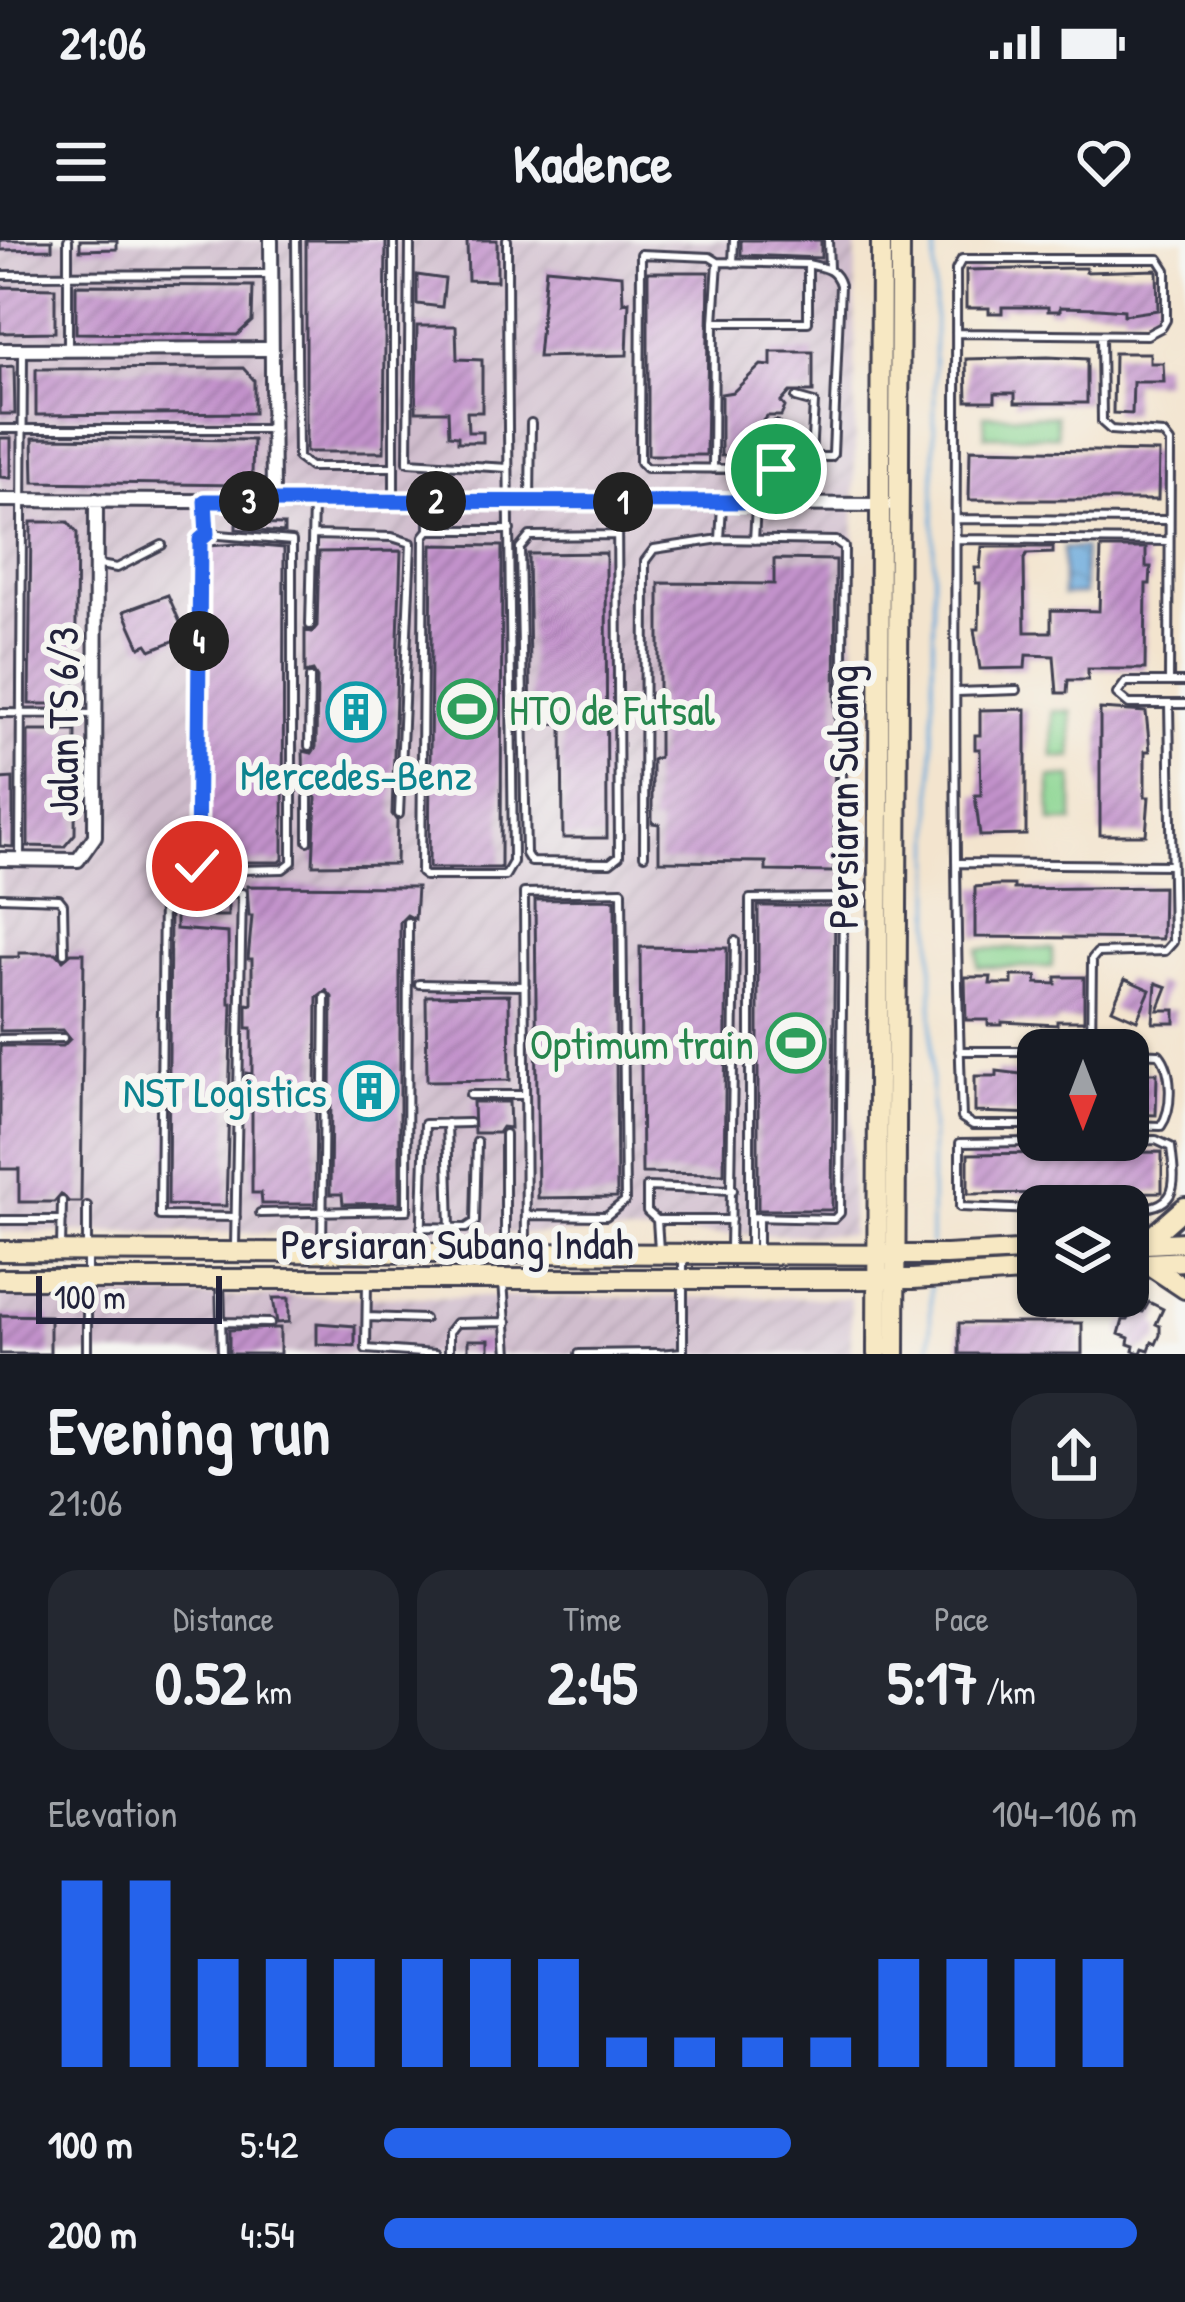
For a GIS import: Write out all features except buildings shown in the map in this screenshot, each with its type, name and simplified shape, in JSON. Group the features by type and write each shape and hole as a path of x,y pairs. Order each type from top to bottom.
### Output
{"main road":[{"name":"Persiaran Subang","path":"881,240 889,505 896,1354"},
{"name":"Persiaran Subang","path":"889,505 900,240"},
{"path":"1149,1241 1185,1207"},
{"path":"1149,1251 1185,1242"},
{"name":"Persiaran Subang Indah","path":"0,1251 895,1255 1017,1251"},
{"path":"1149,1256 1185,1261"},
{"path":"1149,1263 1185,1289"},
{"name":"Persiaran Subang Indah","path":"0,1279 947,1279 1017,1273"},
{"name":"Persiaran Subang","path":"877,1354 895,1279"}],"street":[{"path":"271,240 273,501"},
{"path":"0,350 272,350"},
{"path":"0,500 889,505"},
{"name":"Jalan TS 6/3","path":"0,859 78,860 95,836 96,500"}],"lane":[{"path":"68,240 68,350"},
{"path":"296,240 298,458 310,467 394,467"},
{"path":"394,240 394,501"},
{"path":"410,240 408,462 508,468"},
{"path":"429,501 429,530 424,536 421,873 505,876 513,862 507,240"},
{"path":"733,263 734,240"},
{"path":"828,240 829,269"},
{"path":"776,457 831,458 833,454 837,274 808,264 641,254 640,462 646,468 776,469"},
{"path":"956,333 1147,335 1162,327 1166,270 1160,259 962,259 956,270 956,333 956,520 959,1051 962,1118 973,1125 1017,1125"},
{"path":"713,469 718,262"},
{"path":"714,322 808,322 808,264"},
{"path":"0,275 272,274"},
{"path":"1102,334 1102,422 1111,430 1163,434 1170,443 1169,682"},
{"path":"20,860 23,350"},
{"path":"796,398 814,403 811,457"},
{"path":"530,502 531,423"},
{"path":"776,425 776,502"},
{"path":"0,428 272,429"},
{"path":"205,501 207,534"},
{"path":"310,625 313,501"},
{"path":"617,502 619,856 610,863 531,862 526,854 520,548 530,536 617,536"},
{"path":"720,539 722,502"},
{"path":"754,540 756,502"},
{"path":"956,520 1169,520"},
{"path":"429,530 511,530"},
{"path":"207,534 292,541 292,862 283,869 203,872 197,866 200,540 207,534"},
{"path":"313,535 392,537 411,543 399,814"},
{"path":"644,855 645,562 654,549 720,539 836,541 844,547 841,876"},
{"path":"957,539 1169,541"},
{"path":"96,564 117,568 162,545"},
{"path":"309,746 310,677"},
{"path":"1185,682 1126,682 1117,694 1123,704 1185,704"},
{"path":"957,692 1017,690"},
{"path":"1091,1029 1092,959 1097,953 1170,948 1169,704"},
{"path":"0,712 95,713"},
{"path":"308,798 308,841"},
{"path":"958,863 1172,865"},
{"path":"526,1215 606,1216 625,1201 622,891 524,893 526,1253"},
{"path":"235,1252 236,1217 242,893 163,892 160,1216 236,1217"},
{"path":"0,897 59,899 64,952"},
{"path":"746,1254 754,1217 750,899 839,898 843,901 840,1214 834,1219 754,1217"},
{"path":"260,1213 406,1210 408,922"},
{"path":"736,941 731,1220 746,1254"},
{"path":"419,984 525,986"},
{"path":"322,1252 325,997"},
{"path":"0,1039 63,1038"},
{"path":"959,1051 1017,1052"},
{"path":"1149,1054 1160,1054 1167,1063 1169,1114 1161,1126 1149,1126"},
{"path":"470,1095 525,1095"},
{"path":"447,1123 449,1228"},
{"path":"422,1253 425,1124 469,1123"},
{"path":"505,1135 505,1253"},
{"path":"1017,1209 960,1207 960,1143 1156,1140 1171,1147 1172,1194 1166,1204 1149,1208"},
{"path":"422,1227 466,1228 475,1222 477,1142"},
{"path":"731,1220 657,1220 647,1211 647,1187 733,1190"},
{"path":"61,1252 62,1202"},
{"path":"86,1354 87,1207"},
{"path":"0,1220 62,1220"},
{"path":"657,1220 660,1254"},
{"path":"579,1354 683,1353 683,1254"},
{"path":"503,1278 508,1354"},
{"path":"220,1279 222,1354"},
{"path":"366,1349 367,1279"},
{"path":"367,1317 424,1319"},
{"path":"221,1322 270,1323"},
{"path":"449,1354 449,1332 456,1322 507,1322"},
{"path":"356,1354 366,1349 435,1354"}],"shaded area":[{"path":"0,240 856,240 851,1235 0,1232"},
{"path":"0,1288 143,1296 851,1298 851,1354 0,1354"}],"green space":[{"path":"984,415 1056,416 1057,436 985,436"},
{"path":"1052,711 1071,711 1072,757 1053,757"},
{"path":"1050,777 1073,777 1073,822 1051,822"},
{"path":"978,949 1052,949 1052,967 978,967"}],"water":[{"path":"1063,548 1084,548 1084,594 1063,595"}],"waterway":[{"path":"931,1244 935,240"},
{"path":"930,1354 931,1284"}],"place":[{"name":"HTO de Futsal","path":"467,709"},
{"name":"Mercedes-Benz","path":"356,712"},
{"name":"Optimum train","path":"796,1043"},
{"name":"NST Logistics","path":"369,1091"}],"route":[{"path":"197,866 200,540 207,534 205,501 776,502 776,469"}]}
